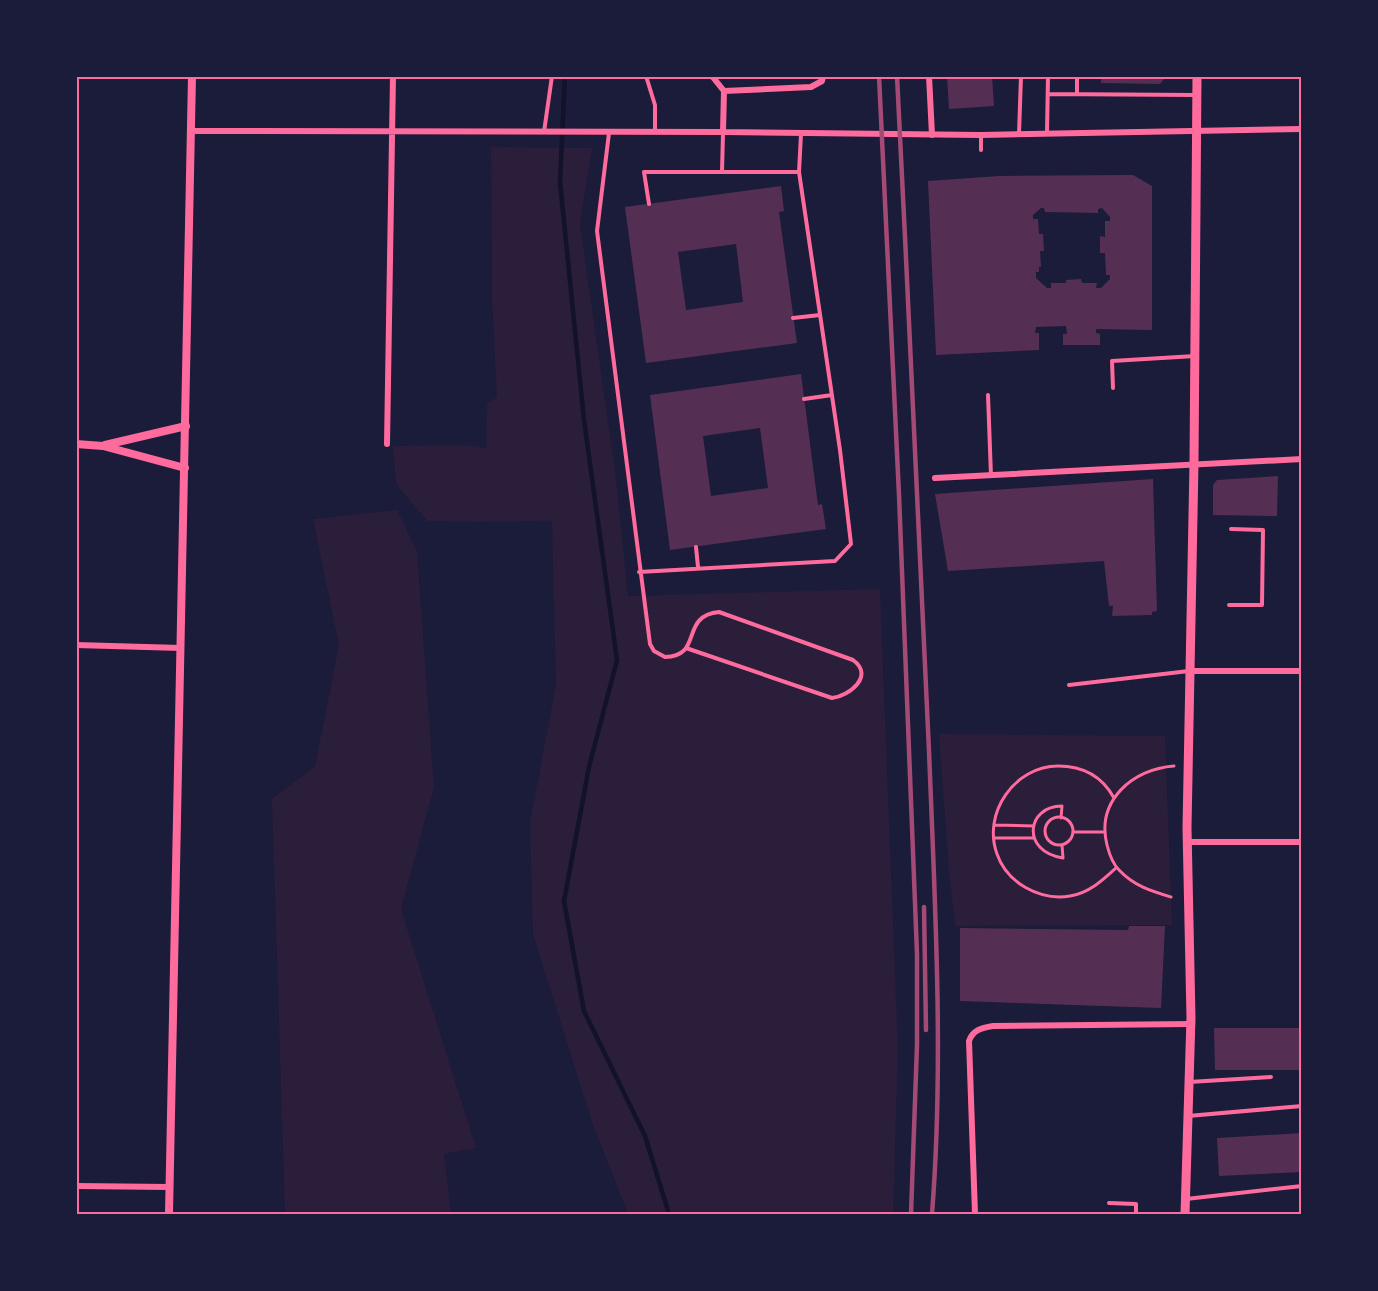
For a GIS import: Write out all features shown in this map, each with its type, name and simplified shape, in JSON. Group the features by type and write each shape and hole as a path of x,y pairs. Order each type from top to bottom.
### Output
{"main road":[{"path":"1185,1215 1191,1024 1187,842 1194,463 1197,76"}],"street":[{"path":"170,1215 192,76"},
{"path":"387,444 393,76"},
{"path":"712,76 724,91 723,132"},
{"path":"724,91 811,87 822,81 824,76"},
{"path":"929,76 932,135"},
{"path":"191,131 981,135 1302,129"},
{"path":"103,446 186,426"},
{"path":"76,444 103,446 185,468"},
{"path":"935,478 1302,459"},
{"path":"76,645 181,648"},
{"path":"1189,671 1302,671"},
{"path":"1187,842 1302,842"},
{"path":"975,1215 969,1041 972,1033 981,1028 993,1026 1191,1024"},
{"path":"76,1186 169,1187"}],"lane":[{"path":"545,133 552,76"},
{"path":"646,76 655,105 656,132"},
{"path":"1018,134 1021,76"},
{"path":"1047,134 1048,76"},
{"path":"1077,76 1077,93"},
{"path":"1048,94 1197,95"},
{"path":"722,172 723,132"},
{"path":"609,133 597,231 650,644 654,651 665,657 679,654 686,648 696,623 705,615 719,612 853,660 857,662 862,674 859,684 853,690 846,695 832,699 686,648"},
{"path":"639,572 835,561 850,544 832,395 799,172 801,134"},
{"path":"981,135 981,150"},
{"path":"649,204 644,172 799,172"},
{"path":"793,318 820,315"},
{"path":"1113,388 1112,361 1195,356"},
{"path":"804,399 832,395"},
{"path":"988,395 992,476"},
{"path":"1229,605 1262,605 1263,530 1232,529"},
{"path":"696,547 698,567"},
{"path":"1069,685 1189,671"},
{"path":"1189,1082 1271,1077"},
{"path":"1187,1116 1302,1106"},
{"path":"1185,1199 1302,1186"},
{"path":"1109,1203 1136,1204 1136,1215"}],"path":[{"path":"1114,798 1098,777 1068,766 1053,766 1024,776 1012,786 1003,798 997,813 994,838 996,853 1004,867 1027,890 1042,894 1055,897 1082,892 1101,883 1116,868"},
{"path":"1171,897 1139,886 1116,868 1103,832 1107,812 1114,798 1129,781 1148,770 1174,766"},
{"path":"1061,818 1062,806 1055,806 1038,816 1034,826 1034,838 1042,851 1051,856 1063,858 1062,845"},
{"path":"1061,818 1071,823 1073,832 1070,841 1062,845 1048,841 1045,831 1051,820 1061,818"},
{"path":"994,825 1034,826"},
{"path":"1073,832 1103,832"},
{"path":"994,838 1034,838"}],"shaded area":[{"path":"491,147 592,148 580,224 616,478 628,596 880,589 898,1050 893,1214 628,1214 592,1122 533,934 530,823 556,684 552,521 427,521 396,484 393,446 464,445 486,448 487,404 497,397 492,300"},
{"path":"397,510 417,551 434,787 401,909 476,1148 444,1154 451,1214 285,1214 272,799 315,766 339,645 313,519"},
{"path":"939,734 1165,736 1172,925 955,926"}],"building":[{"path":"947,76 992,76 994,106 949,109"},
{"path":"1101,76 1164,76 1164,79 1160,84 1101,83"},
{"path":"1133,175 1152,186 1152,330 1096,329 1096,333 1100,334 1100,345 1063,345 1063,334 1067,334 1066,326 1036,327 1035,333 1039,333 1039,350 936,355 928,181 999,176","holes":["1044,208 1045,212 1098,213 1098,209 1102,208 1110,217 1110,221 1105,221 1105,237 1100,236 1100,253 1105,253 1106,275 1110,275 1110,279 1101,288 1096,288 1097,283 1082,283 1081,279 1066,280 1066,283 1051,283 1051,288 1047,288 1036,278 1036,272 1039,272 1039,267 1041,267 1040,251 1044,251 1043,234 1039,234 1038,219 1033,219 1033,215"]},
{"path":"781,186 784,211 779,212 797,343 646,363 625,207","holes":["736,244 743,302 686,310 678,252"]},
{"path":"801,374 818,505 822,504 826,529 670,550 650,395","holes":["760,428 768,488 711,496 703,436"]},
{"path":"1278,476 1277,516 1213,515 1213,485 1217,480"},
{"path":"1153,479 1157,611 1152,612 1152,615 1112,616 1113,606 1109,606 1104,561 948,571 935,494"},
{"path":"1129,926 1165,926 1161,1008 960,1001 960,928 1128,930"},
{"path":"1214,1028 1302,1028 1302,1070 1215,1070"},
{"path":"1302,1133 1302,1172 1219,1176 1217,1138"}],"waterway":[{"path":"565,76 560,182 584,420 617,660 589,767 564,901 584,1011 645,1136 669,1214"}],"railway":[{"path":"879,76 899,495 917,954 917,1045 911,1214"},
{"path":"897,76 936,925 938,1041 936,1157 932,1214"},
{"path":"924,907 926,1030"}]}
